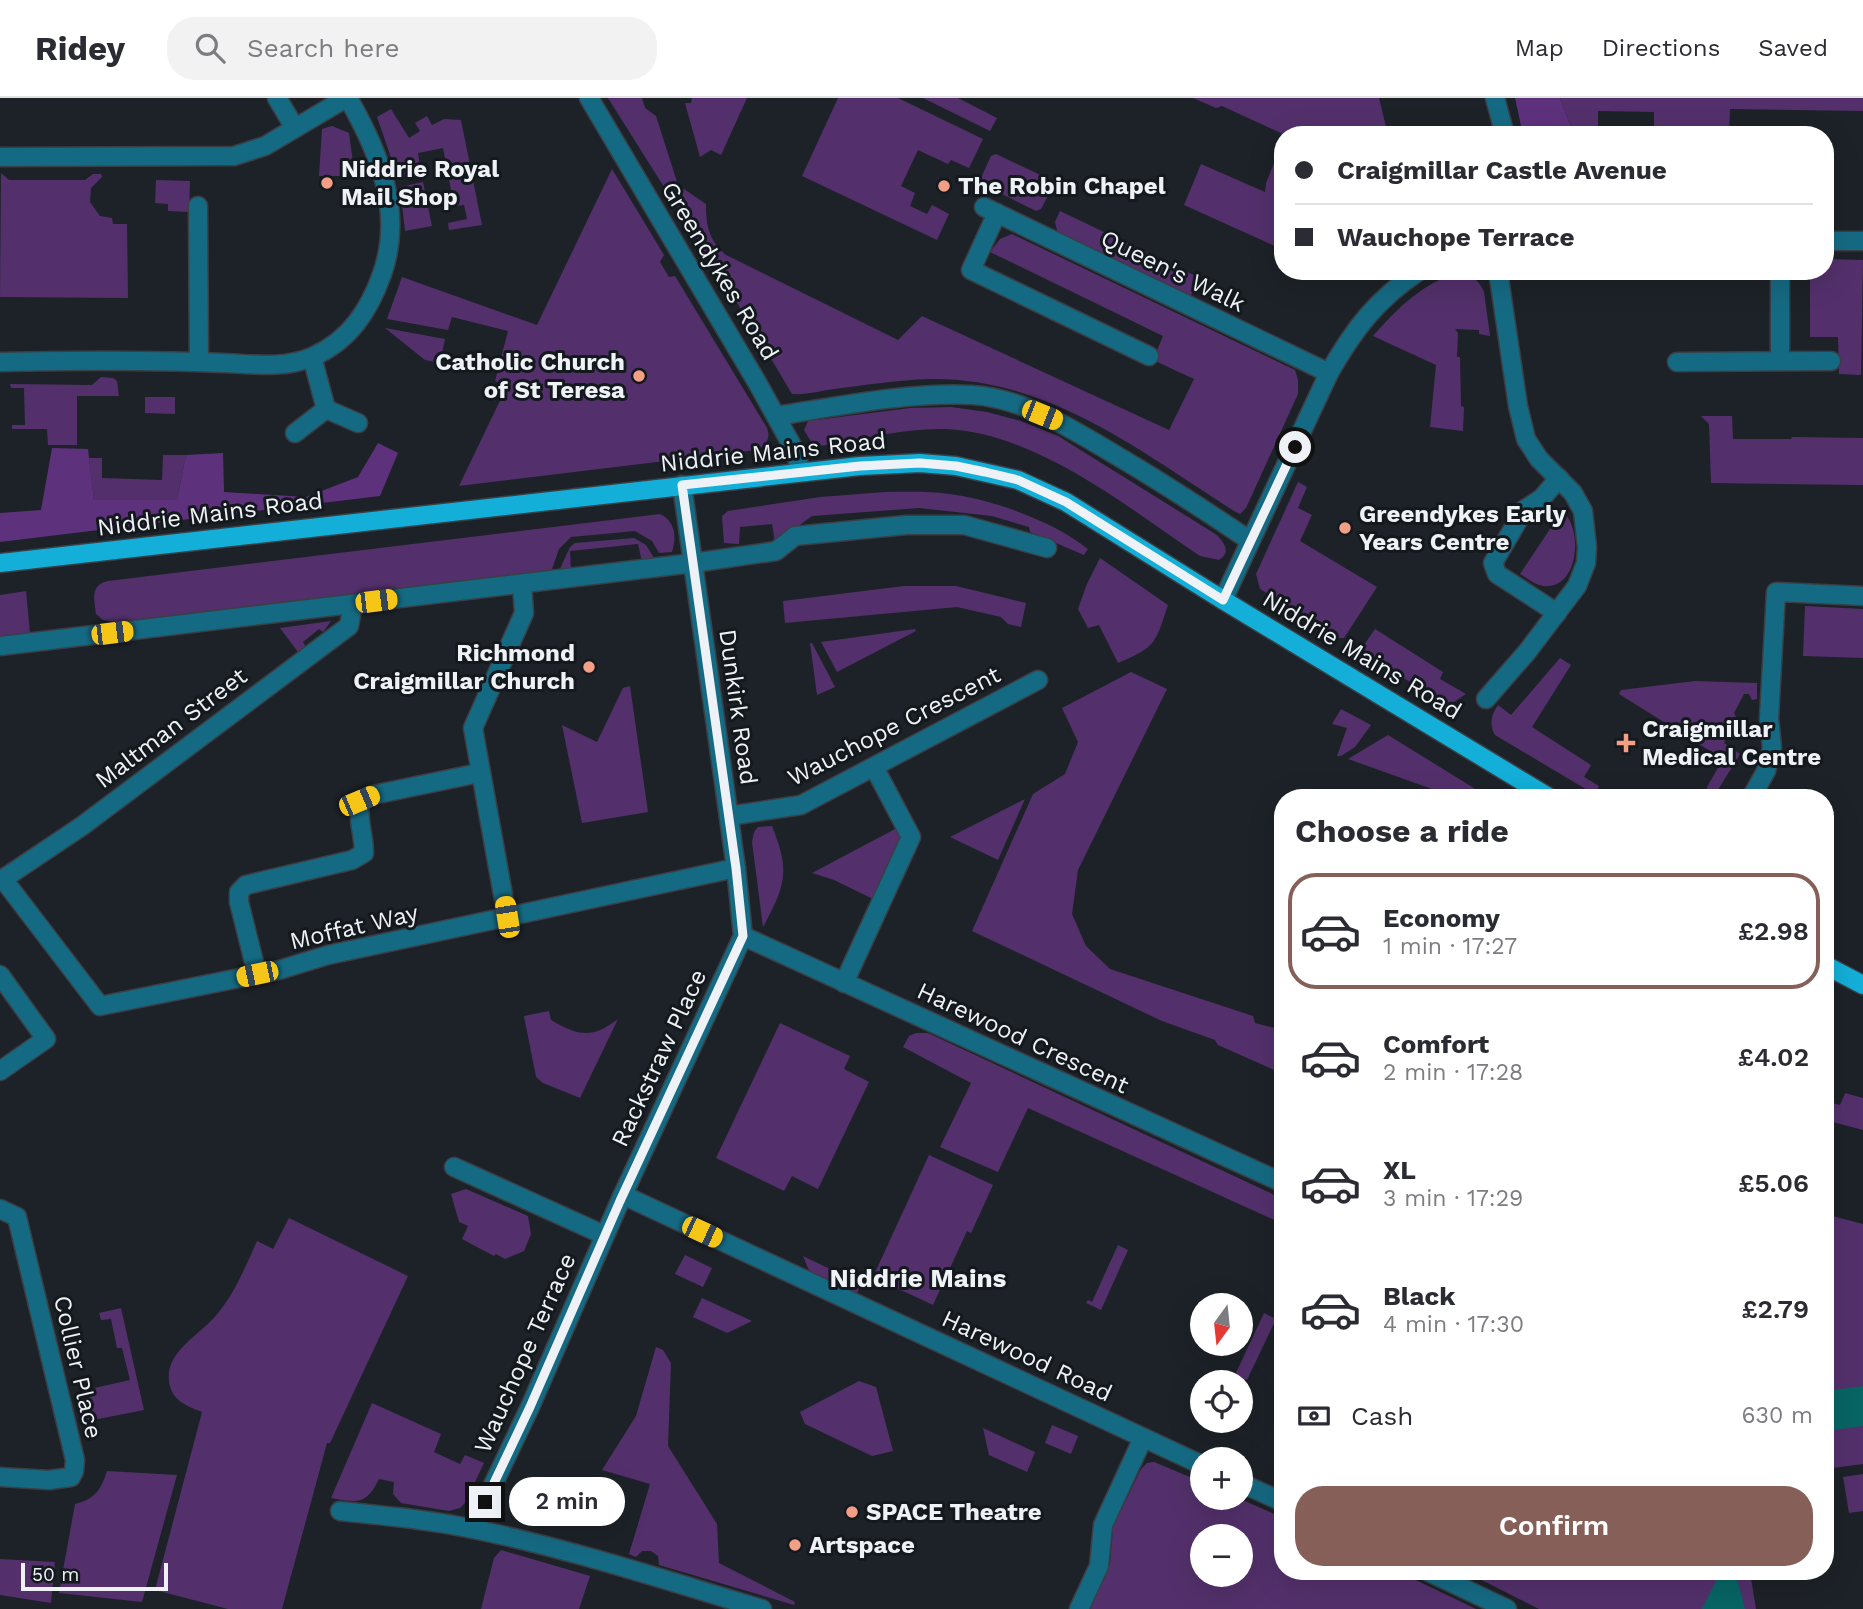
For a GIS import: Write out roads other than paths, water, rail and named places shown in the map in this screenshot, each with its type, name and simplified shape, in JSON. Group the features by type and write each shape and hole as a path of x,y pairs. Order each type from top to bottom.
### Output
{"main road":[{"name":"Niddrie Mains Road","path":"0,563 802,472 920,463 956,466 1018,480 1066,502 1535,789"},
{"path":"1834,970 1863,985"}],"street":[{"path":"277,98 295,128"},
{"path":"0,157 234,156 265,146 347,98 376,154 387,188 390,227 388,250 375,293 364,314 352,330 337,343 312,357 274,365 199,362 0,362"},
{"name":"Greendykes Road","path":"589,98 776,416 793,447 802,472"},
{"path":"1495,98 1503,126"},
{"path":"198,206 199,362"},
{"name":"Queen's Walk","path":"1149,356 971,270 991,210 1329,373"},
{"path":"1834,241 1863,241"},
{"path":"1223,600 1329,373 1364,317 1392,280"},
{"path":"1486,699 1557,613 1582,575 1587,547 1583,511 1573,493 1531,448 1523,428 1499,280"},
{"path":"1780,280 1780,361"},
{"path":"312,357 326,410"},
{"path":"1677,362 1831,361"},
{"path":"776,416 924,395 975,395 1023,407 1061,422 1250,540"},
{"path":"326,410 358,423"},
{"path":"295,433 326,410"},
{"path":"1557,613 1497,574 1493,563 1524,510 1542,498 1559,478"},
{"name":"Dunkirk Road","path":"682,485 729,816 743,936"},
{"path":"0,646 693,563 776,551 796,536 906,525 964,525 1047,548"},
{"path":"507,917 473,728 524,613 522,584"},
{"path":"1756,789 1766,771 1772,748 1769,718 1776,592 1863,596"},
{"name":"Maltman Street","path":"2,879 82,826 349,626 353,604"},
{"name":"Wauchope Crescent","path":"729,816 801,805 1038,680"},
{"path":"844,983 911,837 874,768"},
{"path":"257,974 239,902 239,892 246,885 352,860 364,853 358,814 359,801 373,795 479,773"},
{"name":"Moffat Way","path":"2,879 100,1006 736,868"},
{"name":"Harewood Crescent","path":"743,936 1274,1179"},
{"name":"Rackstraw Place","path":"621,1198 743,936"},
{"path":"0,975 46,1039 0,1071"},
{"name":"Wauchope Terrace","path":"454,1167 604,1236"},
{"name":"Wauchope Terrace","path":"476,1530 483,1506 530,1407 621,1198"},
{"name":"Harewood Road","path":"621,1198 1190,1460"},
{"name":"Collier Place","path":"0,1209 17,1217 75,1460 71,1477 0,1477"},
{"path":"1079,1609 1099,1566 1103,1525 1143,1438"},
{"path":"1253,1488 1274,1498"},
{"path":"340,1511 476,1530 630,1570 762,1609"},
{"path":"1446,1580 1507,1609"}],"place":[{"name":"Niddrie Royal Mail Shop","path":"327,183"},
{"name":"The Robin Chapel","path":"944,186"},
{"name":"Catholic Church of St Teresa","path":"639,376"},
{"name":"Greendykes Early Years Centre","path":"1345,528"},
{"name":"Richmond Craigmillar Church","path":"589,667"},
{"name":"Craigmillar Medical Centre","path":"1626,743"},
{"name":"SPACE Theatre","path":"852,1512"},
{"name":"Artspace","path":"795,1545"}],"district":[{"name":"Niddrie Mains","path":"918,1278"}]}
